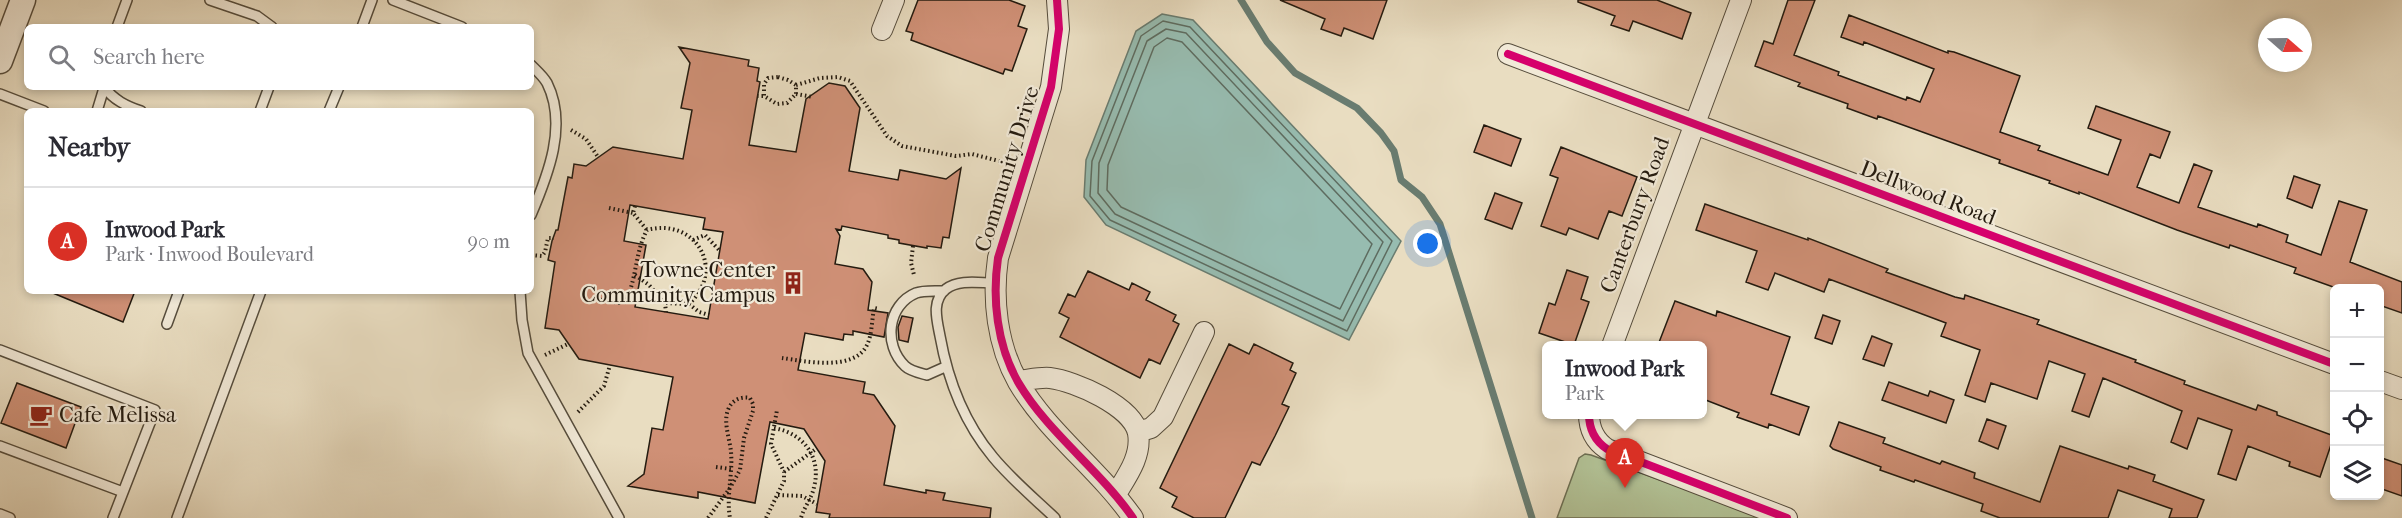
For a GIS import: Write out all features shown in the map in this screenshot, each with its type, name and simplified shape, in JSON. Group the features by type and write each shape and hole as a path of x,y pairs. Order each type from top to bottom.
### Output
{"street":[{"path":"0,61 23,0"},
{"path":"882,30 894,0"},
{"name":"Community Drive","path":"1057,0 1059,29 1051,87 998,258 994,283 1001,342 1018,381 1044,416 1116,494 1133,518"},
{"name":"Canterbury Road","path":"1613,341 1741,0"},
{"name":"Dellwood Road","path":"1508,54 2330,362"},
{"path":"1138,432 1151,428 1163,417 1204,332"},
{"path":"1018,381 1049,378 1064,381 1115,405 1128,417 1138,432 1135,462 1116,494"},
{"path":"2384,383 2402,389"},
{"path":"1590,423 1602,446 1620,456 1787,518"}],"lane":[{"path":"118,24 127,0"},
{"path":"210,0 257,16 268,24"},
{"path":"363,24 372,0"},
{"path":"393,0 454,24"},
{"path":"534,68 546,82 556,117 554,152 534,207"},
{"path":"98,108 103,90"},
{"path":"106,90 124,105 132,108"},
{"path":"261,108 268,90"},
{"path":"330,108 338,90"},
{"path":"0,94 36,108"},
{"path":"994,283 957,283 944,291 935,307 945,367 952,389 970,425 993,457 1055,518"},
{"path":"944,291 917,292 896,307 890,331 893,350 906,368 927,375 945,367"},
{"path":"166,324 178,294"},
{"path":"177,518 260,294"},
{"path":"520,294 528,353 619,518"},
{"path":"0,350 155,410 113,518"},
{"path":"0,446 123,492"},
{"path":"0,514 10,518"}],"path":[{"path":"796,86 820,78 838,77 850,81 888,136 902,146 940,154 982,155 1024,170"},
{"path":"764,96 764,84 768,78 788,80 796,86"},
{"path":"757,96 764,96 777,104 787,103 796,94 796,86"},
{"path":"796,94 813,97"},
{"path":"555,127 575,131 586,139 598,157"},
{"path":"633,213 635,206"},
{"path":"609,208 633,213 647,230"},
{"path":"647,230 670,228 693,240 706,260 703,286 697,297 689,304"},
{"path":"705,235 706,229"},
{"path":"596,299 619,303 626,300 635,274 641,242 647,230"},
{"path":"693,240 705,235"},
{"path":"705,235 720,251"},
{"path":"534,255 542,255 545,252 548,238 554,238"},
{"path":"913,246 911,263 914,275"},
{"path":"635,274 649,285 665,303 666,312"},
{"path":"665,303 689,304 699,312 709,315"},
{"path":"782,358 834,363 850,360 861,354 867,345 874,308 883,309"},
{"path":"532,361 568,344"},
{"path":"565,420 582,411 595,397 604,386 610,365"},
{"path":"708,518 730,488 740,470 744,438 753,411 750,398 744,397 736,399 728,407 726,415 732,454 730,488 727,505 729,518"},
{"path":"777,410 771,444 784,472"},
{"path":"774,428 794,434 811,452 815,462 814,489 801,518"},
{"path":"766,518 778,495 784,472 816,448"},
{"path":"716,467 731,469"},
{"path":"778,495 802,496 817,504"}],"green space":[{"path":"1585,454 1765,518 1557,518 1579,458"}],"water":[{"path":"1162,14 1193,20 1401,241 1349,340 1106,225 1084,197 1086,160 1136,31"}],"building":[{"path":"918,0 1009,0 1025,6 1018,26 1027,29 1012,71 1005,69 1003,74 911,40 913,33 906,31"},
{"path":"1280,0 1387,0 1373,39 1344,28 1341,36 1321,29 1325,19"},
{"path":"1578,0 1657,0 1691,13 1682,39 1633,21 1629,31 1611,25 1615,16 1578,2"},
{"path":"1788,0 1815,0 1794,55 1839,72 1838,75 1906,100 1907,97 1920,102 1934,69 1864,42 1863,45 1841,37 1849,15 1948,53 1948,51 1954,52 2020,76 2000,132 2040,146 2038,150 2108,175 2121,140 2088,128 2096,106 2170,132 2160,158 2150,154 2137,187 2179,203 2194,164 2212,171 2198,207 2288,235 2286,242 2321,255 2339,201 2367,210 2350,262 2402,282 2402,313 2384,307 2384,284 2330,284 2330,286 2294,273 2296,268 2230,245 2229,248 2177,230 2079,192 2079,194 2049,183 2050,181 1999,163 2000,160 1878,116 1877,119 1847,108 1848,104 1798,86 1800,83 1755,66 1764,41 1773,44"},
{"name":"Towne Center Community Campus","path":"679,47 749,60 748,66 759,68 757,81 760,82 749,145 796,152 806,99 829,83 845,86 860,108 849,171 898,180 900,170 946,179 961,168 949,238 943,237 941,248 899,243 899,240 888,238 888,235 842,226 841,230 836,229 840,236 835,264 863,269 872,282 868,310 888,313 884,337 853,331 853,335 844,334 843,340 805,333 798,370 865,382 863,393 874,395 895,426 884,485 926,493 926,490 945,493 943,500 991,508 990,518 829,518 830,514 816,512 825,461 804,429 770,422 755,503 698,492 698,498 628,486 644,474 652,428 663,430 673,377 579,359 559,330 545,328 555,262 548,260 552,241 558,230 568,177 572,178 574,164 586,166 613,147 683,159 692,110 681,108 690,63","holes":["630,205 705,218 703,229 723,232 708,319 635,307 646,245 624,241"]},
{"path":"1484,125 1521,139 1511,166 1474,152"},
{"path":"1561,147 1637,177 1622,216 1609,211 1598,239 1569,228 1566,235 1541,226 1558,178 1550,175"},
{"path":"2294,176 2320,185 2312,208 2287,198"},
{"path":"1495,193 1522,203 1512,229 1485,219"},
{"path":"1705,204 1808,240 1808,238 1888,269 1886,272 1955,297 1964,299 1965,295 2039,320 2037,324 2136,360 2135,362 2185,381 2184,384 2256,410 2258,405 2277,412 2277,415 2330,435 2330,448 2320,477 2289,466 2290,462 2248,446 2236,480 2218,474 2232,430 2198,418 2187,449 2171,442 2182,411 2103,378 2089,417 2072,411 2085,374 2049,361 2037,399 1991,383 1985,402 1965,395 1980,350 1941,336 1946,323 1829,279 1824,292 1775,273 1768,290 1746,282 1757,251 1696,230"},
{"path":"1567,270 1588,277 1581,299 1589,302 1575,341 1562,341 1539,333 1549,303 1555,305"},
{"path":"1088,271 1129,290 1132,283 1150,292 1146,300 1176,315 1173,321 1179,324 1160,364 1149,359 1140,378 1060,337 1069,318 1059,313 1068,294 1075,297"},
{"path":"55,294 134,294 123,322"},
{"path":"1675,301 1716,316 1717,311 1790,337 1771,394 1809,407 1799,435 1769,424 1768,428 1737,417 1739,413 1707,401 1707,341 1660,341"},
{"path":"1823,315 1840,321 1832,344 1815,338"},
{"path":"902,316 913,318 908,342 899,340 898,327"},
{"path":"1872,336 1892,344 1884,366 1863,359"},
{"path":"1229,344 1249,354 1254,344 1293,363 1290,370 1296,373 1282,404 1289,407 1275,436 1260,465 1252,462 1225,518 1194,518 1172,507 1177,497 1160,488"},
{"path":"1889,382 1928,396 1930,391 1954,400 1946,423 1882,400"},
{"name":"Cafe Melissa","path":"17,383 81,407 66,448 1,423"},
{"path":"1987,419 2006,426 1998,449 1979,441"},
{"path":"1839,422 1885,438 1883,443 1940,464 1942,461 1975,473 1974,478 2040,502 2060,446 2128,469 2129,466 2155,475 2153,481 2204,500 2197,518 2169,518 2172,509 2118,490 2108,518 2000,518 1981,511 1983,504 1880,470 1881,467 1833,449 1830,446"},
{"path":"2384,459 2402,465 2402,496 2384,490"}],"waterway":[{"path":"1241,0 1267,42 1295,73 1357,108 1381,133 1394,151 1401,180 1422,197 1440,224 1532,518"}],"cycle path":[{"path":"1057,0 1059,29 1051,87 998,258 996,274 998,322 1011,368 1030,400 1059,435 1120,500 1133,518"},
{"path":"1508,54 2330,362"},
{"path":"1589,419 1594,434 1607,449 1787,518"}],"place":[{"name":"Towne Center Community Campus","path":"793,283"},
{"name":"Cafe Melissa","path":"41,415"},
{"name":"Inwood Park","path":"1625,488"}]}
